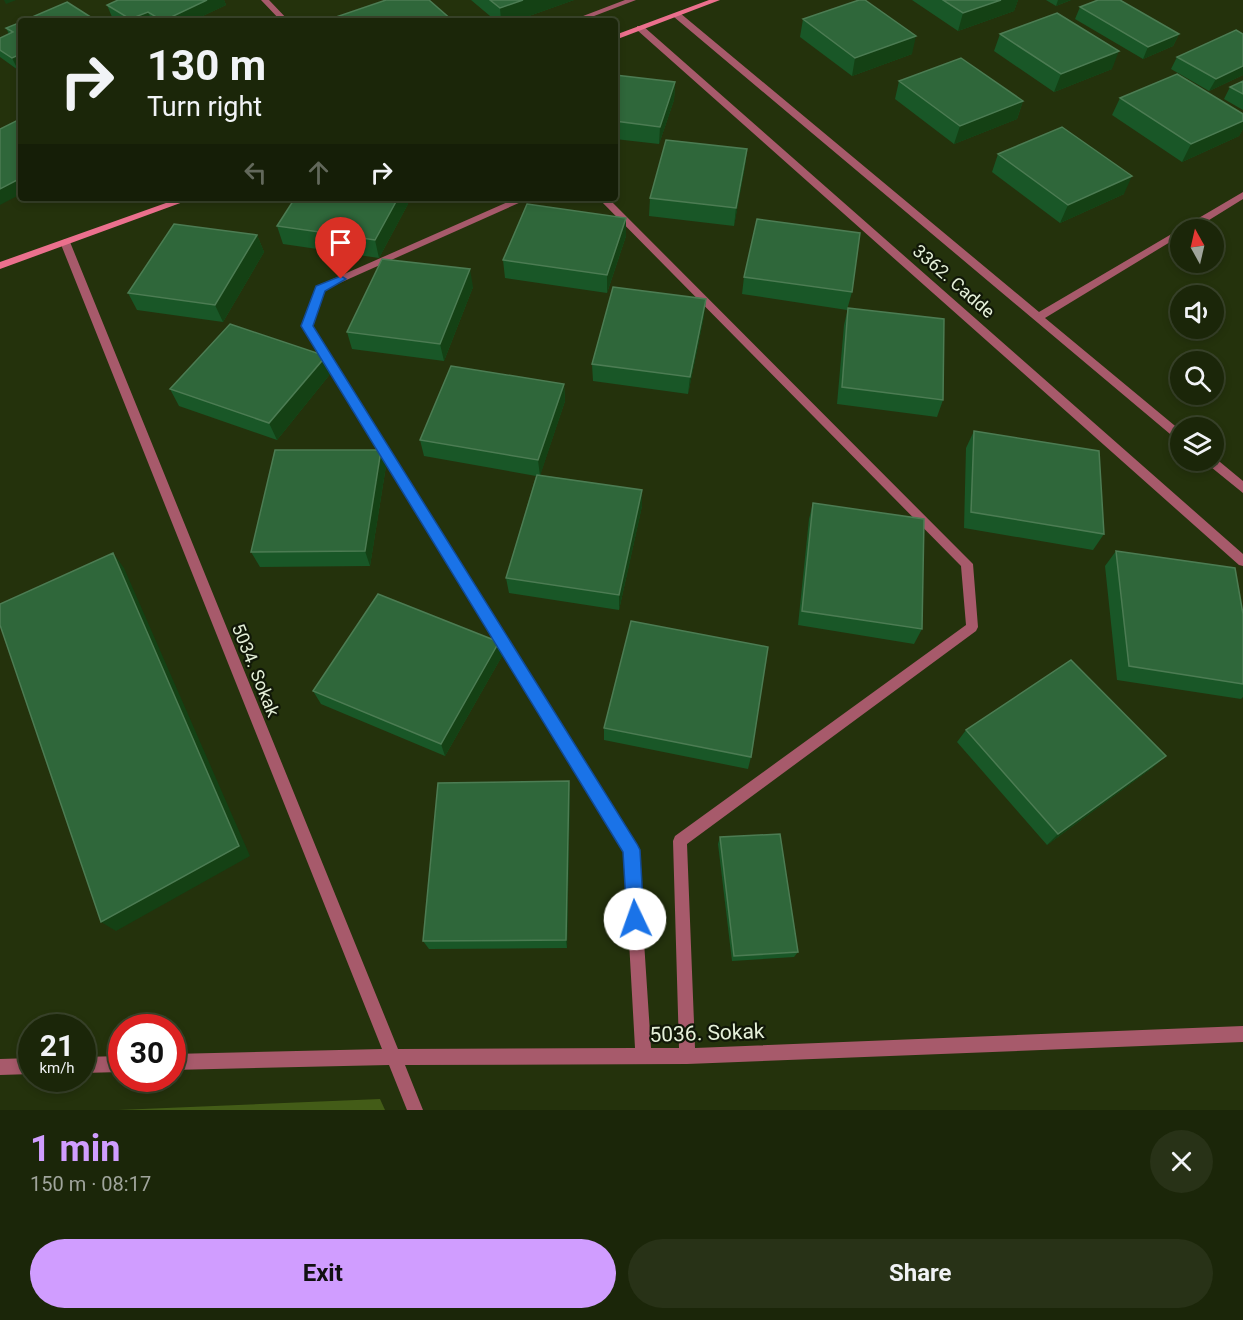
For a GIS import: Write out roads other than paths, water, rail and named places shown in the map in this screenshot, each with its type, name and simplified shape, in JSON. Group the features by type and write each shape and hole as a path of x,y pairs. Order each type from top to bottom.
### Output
{"street":[{"path":"265,0 282,18"},
{"path":"582,18 632,0"},
{"path":"618,37 716,0"},
{"name":"3362. Cadde","path":"676,15 1170,428"},
{"name":"3362. Cadde","path":"640,28 1243,561"},
{"path":"1203,219 1243,195"},
{"path":"0,266 181,201"},
{"path":"518,201 320,288 307,326 631,850 643,1056"},
{"path":"606,201 967,564 972,627 680,841 687,1056"},
{"path":"1039,317 1170,238"},
{"name":"5034. Sokak","path":"65,242 415,1110"},
{"path":"1223,471 1243,488"},
{"name":"5036. Sokak","path":"186,1062 393,1057 687,1056 1243,1034"},
{"path":"0,1067 18,1066"}]}
